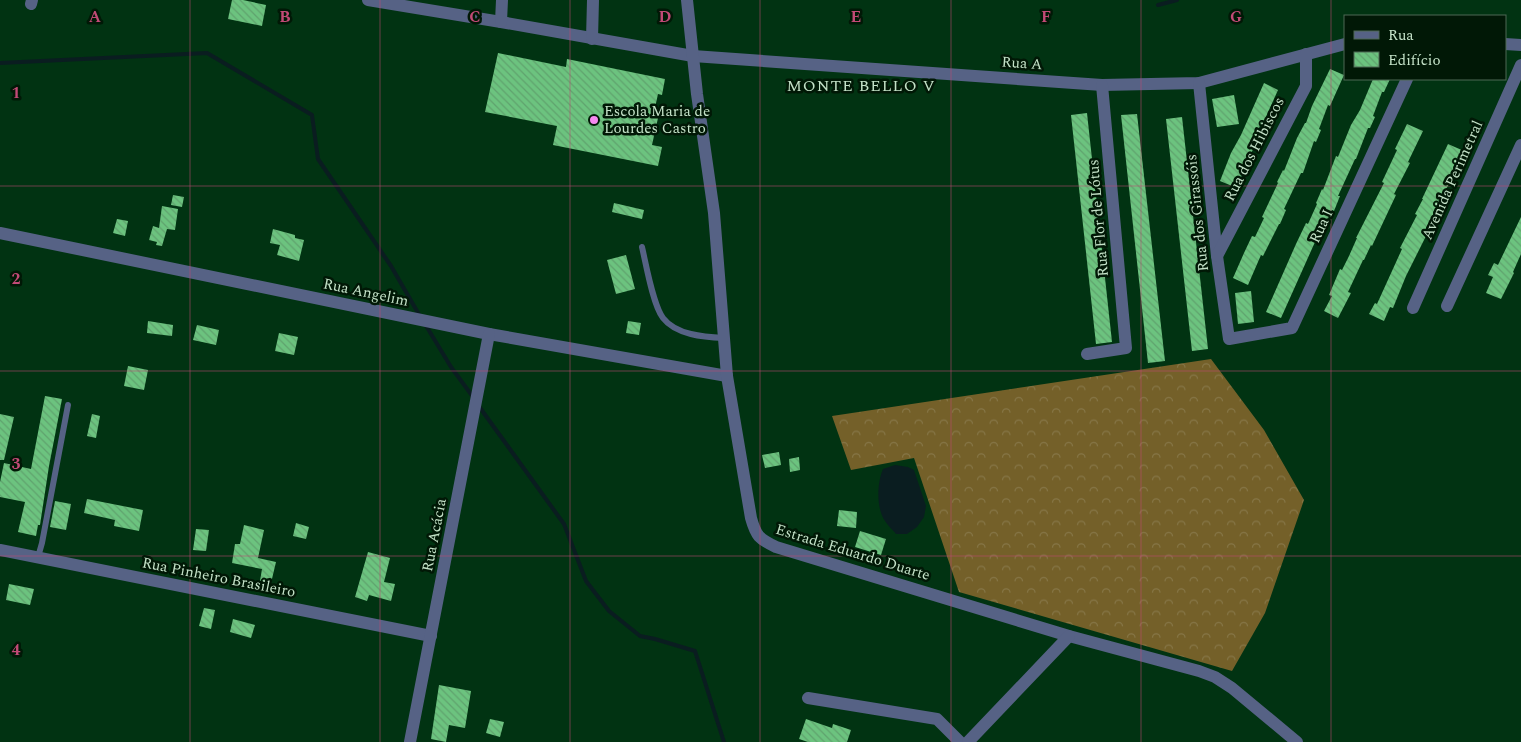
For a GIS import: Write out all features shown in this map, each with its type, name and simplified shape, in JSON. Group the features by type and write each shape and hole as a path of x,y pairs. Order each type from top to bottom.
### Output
{"street":[{"name":"Rua A","path":"368,0 406,3 592,39 693,56 1102,85 1199,83 1344,44"},
{"path":"502,0 502,22"},
{"path":"592,39 593,0"},
{"name":"Estrada Eduardo Duarte","path":"687,0 714,213 727,376 751,518 756,533 764,541 776,547 1069,636 1199,671 1214,677 1232,688 1297,742"},
{"path":"1506,44 1521,45"},
{"name":"Rua dos Hibiscos","path":"1218,256 1306,86 1306,54"},
{"name":"Avenida Perimetral","path":"1413,308 1521,65"},
{"name":"Rua I","path":"1228,339 1292,328 1407,80"},
{"name":"Rua dos Girassóis","path":"1199,83 1228,339"},
{"name":"Rua Flor de Lótus","path":"1087,354 1126,348 1102,85"},
{"path":"1447,306 1521,145"},
{"name":"Rua Angelim","path":"0,233 489,334 727,376"},
{"name":"Rua Acácia","path":"410,742 489,334"},
{"name":"Rua Pinheiro Brasileiro","path":"0,550 431,636"},
{"path":"968,742 1069,636"},
{"path":"808,698 937,719 960,742"}],"lane":[{"path":"642,247 658,310 663,319 682,331 724,338"},
{"path":"38,557 68,405"}],"green space":[{"path":"1211,359 1264,430 1304,500 1265,613 1232,671 959,592 914,458 851,470 832,416"}],"shaded area":[{"path":"895,465 914,470 926,506 924,517 917,527 907,534 896,534 885,521 880,509 879,488 883,469"}],"building":[{"path":"232,0 243,0 266,5 262,26 228,19"},
{"path":"498,53 566,67 567,59 665,79 662,95 658,94 653,117 658,118 652,145 662,147 658,166 553,145 557,126 485,112"},
{"path":"1330,69 1344,75 1330,106 1328,105 1319,129 1321,130 1316,142 1314,141 1303,173 1301,173 1284,209 1286,210 1280,224 1263,256 1261,255 1248,285 1233,278 1252,236 1255,237 1264,218 1262,217 1277,182 1284,171 1297,138 1306,123"},
{"path":"1373,80 1390,80 1384,92 1382,92 1373,116 1375,117 1370,128 1368,128 1356,159 1338,196 1340,196 1334,211 1332,210 1317,243 1315,242 1281,318 1266,312 1296,244 1317,204 1336,156 1338,157 1351,125 1360,110"},
{"path":"1264,83 1278,90 1264,121 1262,120 1253,144 1255,145 1237,188 1220,181"},
{"path":"1234,95 1239,124 1217,127 1212,99"},
{"path":"1087,113 1112,342 1096,344 1071,115"},
{"path":"1137,114 1165,361 1148,363 1121,115"},
{"path":"1182,117 1208,349 1192,351 1166,119"},
{"path":"1407,124 1423,131 1408,162 1410,163 1394,194 1396,195 1372,246 1363,260 1348,292 1351,293 1338,318 1324,311 1332,296 1329,295 1340,269 1342,270 1384,183 1382,182"},
{"path":"1448,144 1464,151 1426,228 1429,230 1406,276 1393,308 1390,307 1384,321 1369,314 1375,303 1377,304 1402,249 1400,248 1417,215 1415,214"},
{"path":"173,195 184,197 182,207 171,205"},
{"path":"614,203 644,210 642,219 612,212"},
{"path":"162,206 178,209 175,230 167,229 162,246 156,245 157,242 149,240 153,226 159,228"},
{"path":"1521,217 1521,254 1501,299 1486,293 1493,277 1488,275 1494,263 1498,265"},
{"path":"117,219 128,221 125,236 113,233"},
{"path":"273,229 295,235 295,238 304,240 299,261 277,255 280,245 270,243"},
{"path":"626,255 635,289 616,294 607,260"},
{"path":"1251,291 1254,322 1238,324 1235,293"},
{"path":"148,321 173,325 172,336 147,333"},
{"path":"628,321 641,323 639,335 626,333"},
{"path":"197,325 219,330 216,345 193,340"},
{"path":"279,333 298,337 294,355 275,351"},
{"path":"128,366 148,370 144,390 124,386"},
{"path":"45,396 62,399 40,525 38,525 36,536 18,532 25,502 0,497 0,482 4,463 31,469"},
{"path":"0,414 14,417 4,460 0,460"},
{"path":"92,414 100,416 96,438 87,436"},
{"path":"779,452 781,465 765,468 762,455"},
{"path":"799,457 800,470 790,472 789,459"},
{"path":"87,499 143,510 139,531 114,526 115,520 84,513"},
{"path":"55,501 71,504 66,530 50,527"},
{"path":"839,510 857,512 856,528 837,526"},
{"path":"296,523 309,527 306,539 293,536"},
{"path":"244,525 264,530 258,558 276,562 271,583 260,581 262,569 232,563 235,544 240,544"},
{"path":"196,529 209,530 206,551 193,550"},
{"path":"860,531 886,539 881,555 855,547"},
{"path":"368,552 390,558 384,582 395,584 391,601 369,595 367,601 355,597"},
{"path":"9,584 34,589 30,605 6,600"},
{"path":"204,608 215,610 211,629 199,626"},
{"path":"233,619 255,625 251,638 230,632"},
{"path":"439,685 471,691 465,728 449,725 446,742 431,739"},
{"path":"490,719 504,722 500,737 486,733"},
{"path":"806,719 832,728 833,724 851,730 847,742 808,742 799,739"}],"waterway":[{"path":"1158,5 1177,0"},
{"path":"0,63 207,53 312,115 318,159 391,266 421,318"},
{"path":"425,324 451,367 473,397"},
{"path":"478,405 564,524 586,581 609,611 640,636 695,651 724,742"}],"place":[{"name":"Escola Maria de Lourdes Castro","path":"594,120"}],"district":[{"name":"MONTE BELLO V","path":"861,85"}]}
